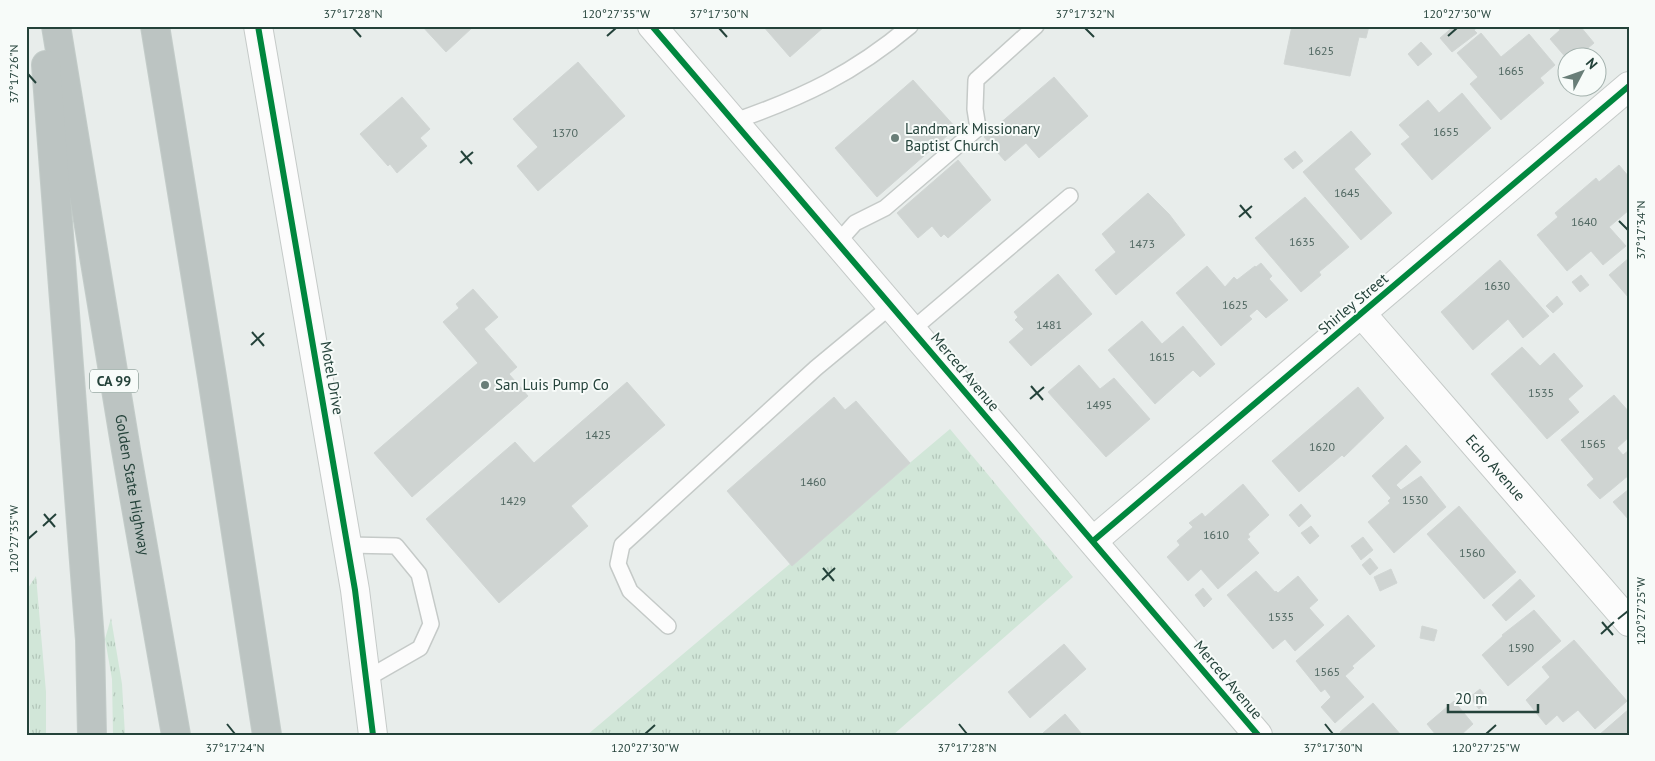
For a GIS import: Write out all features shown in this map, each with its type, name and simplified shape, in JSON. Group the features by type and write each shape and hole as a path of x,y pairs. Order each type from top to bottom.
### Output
{"highway":[{"path":"43,26 90,640 92,735"},
{"name":"Golden State Highway","path":"56,26 126,450 176,735"},
{"path":"155,26 214,386 267,735"}],"street":[{"name":"Motel Drive","path":"258,26 348,545 373,735"},
{"name":"Merced Avenue","path":"652,26 1258,735"},
{"name":"Shirley Street","path":"1093,541 1629,86"},
{"name":"Echo Avenue","path":"1361,313 1629,622"}],"lane":[{"path":"735,121 816,89 866,61 910,26"},
{"path":"838,242 855,223 885,208 978,128 975,109 976,80 1036,26"},
{"path":"912,329 1070,196"},
{"path":"668,626 630,591 618,564 622,545 816,368 892,305"},
{"path":"348,545 396,546 419,574 431,624 420,648 366,679"}],"green space":[{"path":"950,429 1073,577 893,735 587,735"},
{"path":"36,576 46,692 46,735 30,735 28,588"},
{"path":"111,618 122,684 125,735 113,735 112,679 105,639"}],"building":[{"path":"422,26 474,26 446,52"},
{"path":"763,26 825,26 790,57"},
{"path":"1292,26 1369,26 1366,38 1359,37 1350,76 1284,64"},
{"path":"1454,26 1479,26 1474,30 1477,33 1452,52 1440,38"},
{"path":"1557,26 1580,26 1594,43 1588,48 1558,48 1550,39 1560,30"},
{"path":"1481,33 1501,57 1529,34 1555,65 1540,78 1544,83 1501,120 1470,84 1478,77 1457,53"},
{"path":"1421,42 1432,54 1418,66 1408,54"},
{"path":"578,62 625,116 538,191 517,166 538,147 513,119"},
{"path":"1054,77 1088,116 1039,158 1026,143 1005,161 984,137"},
{"name":"Landmark Missionary Baptist Church","path":"913,80 956,128 877,197 835,148"},
{"path":"1462,93 1491,128 1432,180 1401,144 1410,137 1399,125 1428,100 1439,113"},
{"path":"402,97 430,129 420,138 427,146 397,173 390,164 388,166 360,134"},
{"path":"1351,131 1371,154 1354,169 1392,213 1361,240 1303,172"},
{"path":"1295,151 1303,161 1293,169 1284,159"},
{"path":"958,160 991,200 948,238 944,234 941,237 932,226 918,238 897,213"},
{"path":"1619,165 1629,177 1629,210 1609,227 1626,246 1603,265 1591,251 1567,271 1537,235 1558,217 1555,213 1596,178 1599,182"},
{"path":"1148,193 1169,214 1185,235 1116,295 1095,270 1116,252 1102,234"},
{"path":"1305,197 1349,247 1319,272 1321,275 1301,292 1255,238"},
{"path":"1629,258 1629,298 1609,275"},
{"path":"1500,260 1549,316 1523,338 1508,319 1473,350 1441,312"},
{"path":"1261,263 1272,276 1269,279 1288,300 1266,318 1257,309 1249,316 1252,319 1221,346 1176,293 1207,266 1225,287 1234,277 1237,280"},
{"path":"1058,274 1092,314 1031,366 1009,342 1024,329 1015,320 1018,317 1014,312"},
{"path":"1581,275 1589,285 1580,292 1572,282"},
{"name":"San Luis Pump Co","path":"473,289 498,317 484,329 517,367 509,374 528,396 412,497 374,453 478,363 443,322 459,308 456,304"},
{"path":"1557,296 1563,304 1553,313 1546,306"},
{"path":"1142,321 1162,344 1183,326 1215,364 1200,377 1193,370 1155,404 1108,350"},
{"path":"1522,347 1540,366 1554,353 1583,386 1568,399 1579,412 1547,439 1491,374"},
{"path":"1079,365 1100,389 1114,378 1150,419 1106,457 1048,392"},
{"path":"627,382 665,425 571,506 588,526 499,603 426,519 515,442 534,463"},
{"path":"1358,387 1384,418 1344,457 1342,455 1299,492 1272,461"},
{"path":"1614,395 1629,412 1629,437 1617,448 1623,455 1629,450 1629,475 1600,499 1587,485 1594,479 1561,440"},
{"path":"834,397 845,410 856,401 910,463 792,566 727,491"},
{"path":"1406,445 1421,462 1396,485 1401,490 1421,476 1446,507 1394,553 1368,522 1390,503 1388,501 1391,498 1372,476"},
{"path":"1243,484 1269,515 1248,534 1250,537 1247,539 1259,553 1218,589 1201,569 1188,581 1167,557 1180,545 1177,541 1193,527 1189,523 1202,513 1205,517"},
{"path":"1629,489 1629,520 1613,502"},
{"path":"1301,504 1311,516 1299,527 1289,515"},
{"path":"1459,506 1516,572 1484,599 1427,534"},
{"path":"1311,526 1319,536 1310,544 1301,533"},
{"path":"1363,537 1373,550 1361,560 1351,546"},
{"path":"1370,558 1378,568 1370,575 1362,565"},
{"path":"1391,569 1397,583 1380,591 1374,577"},
{"path":"1256,571 1278,593 1298,576 1318,600 1309,608 1324,625 1295,651 1285,639 1273,649 1227,595"},
{"path":"1520,579 1535,596 1506,621 1492,605"},
{"path":"1203,588 1212,599 1204,607 1195,595"},
{"path":"1534,610 1561,641 1508,686 1482,655 1502,635"},
{"path":"1348,615 1375,646 1352,666 1354,668 1345,676 1364,697 1335,723 1321,707 1331,697 1325,689 1321,692 1296,661"},
{"path":"1422,626 1437,630 1434,641 1420,638"},
{"path":"1574,640 1627,701 1595,729 1578,710 1563,722 1557,715 1546,725 1526,700 1550,677 1542,667"},
{"path":"1064,644 1086,669 1030,718 1008,692"},
{"path":"1480,689 1489,700 1479,709 1470,697"},
{"path":"1454,701 1473,724 1461,735 1436,735 1427,724"},
{"path":"1373,703 1401,735 1342,735 1340,732"},
{"path":"1629,709 1629,735 1599,735"},
{"path":"1065,714 1081,733 1078,735 1044,735 1043,733"}],"cycle path":[{"path":"258,26 355,590 373,735"},
{"path":"652,26 1258,735"},
{"path":"1093,541 1629,86"}],"place":[{"name":"Landmark Missionary Baptist Church","path":"895,138"},
{"name":"San Luis Pump Co","path":"485,385"}]}
